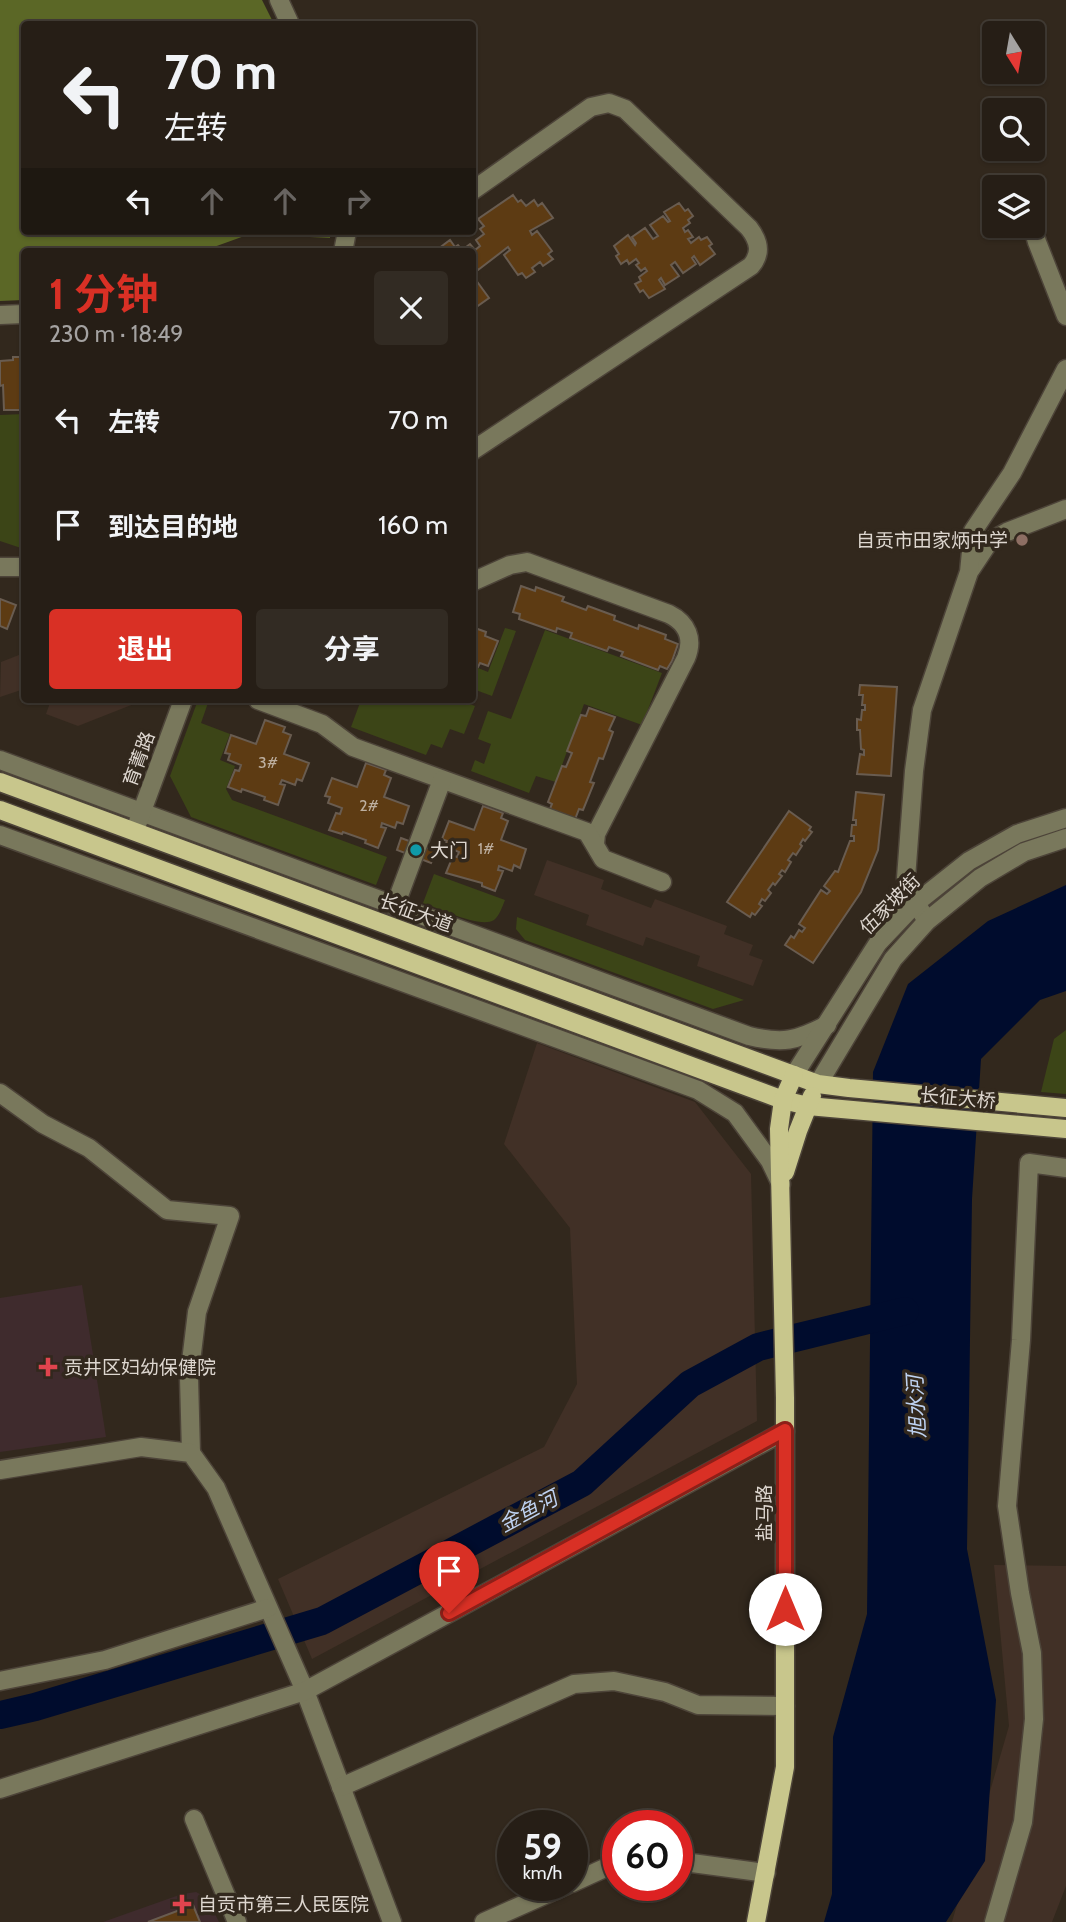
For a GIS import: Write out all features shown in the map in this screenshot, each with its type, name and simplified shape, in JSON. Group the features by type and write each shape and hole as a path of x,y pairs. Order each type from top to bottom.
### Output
{"main road":[{"name":"长征大道","path":"0,782 818,1084"},
{"path":"0,810 808,1107"},
{"name":"盐马路","path":"756,1922 785,1767 785,1398 779,1129 783,1100 794,1075"},
{"path":"781,1185 798,1131 818,1084"},
{"name":"长征大桥","path":"818,1084 1066,1108"},
{"name":"长征大桥","path":"808,1107 1066,1129"}],"street":[{"path":"279,0 289,21"},
{"path":"476,188 591,107 599,103 609,103 625,109 749,228 755,236 758,252 751,266 476,448"},
{"path":"1036,238 1066,316"},
{"path":"0,315 21,314"},
{"path":"927,920 916,903 906,878 914,771 922,710 969,572 973,531 1012,473 1066,369"},
{"path":"969,572 989,542 1007,532 1066,509"},
{"path":"476,580 510,565 527,562 669,614 685,627 690,642 686,658 596,834 595,844"},
{"path":"0,567 21,567"},
{"name":"育菁路","path":"134,832 182,703"},
{"path":"266,703 322,724 353,747 587,832 599,855 608,862 662,882"},
{"path":"0,760 749,1036 775,1042 799,1039 827,1025"},
{"path":"395,906 442,780"},
{"path":"577,829 592,826 607,813"},
{"name":"伍家坡街","path":"794,1075 878,943 916,903 969,861 1017,834 1066,818"},
{"path":"0,835 698,1090 735,1113 770,1161 781,1185"},
{"name":"伍家坡街","path":"818,1084 893,959 927,920 980,878 1024,852 1066,838"},
{"path":"0,1093 43,1124 89,1148 167,1210 230,1216 197,1312 188,1378 191,1453 216,1488 305,1691 392,1922"},
{"path":"994,1922 1023,1822 1034,1719 1032,1653 1007,1506 1021,1340 1029,1163 1066,1168"},
{"path":"0,1788 305,1691 785,1430"},
{"path":"0,1470 141,1447 191,1453"},
{"path":"0,1681 106,1660 268,1608"},
{"path":"341,1787 573,1684 614,1681 665,1692 698,1705 785,1706"},
{"path":"194,1819 237,1922"},
{"path":"693,1863 766,1873"},
{"path":"484,1922 531,1901"}],"shaded area":[{"path":"21,654 21,690 0,697 1,662"},
{"path":"50,703 136,703 78,726 46,714"},
{"path":"547,860 604,880 601,889 651,908 655,899 727,926 724,934 753,945 749,955 763,960 753,986 697,966 700,956 646,937 643,946 586,925 589,915 534,895"},
{"path":"537,1043 695,1102 751,1174 757,1421 312,1659 278,1579 544,1447 577,1384 570,1228 504,1144"},
{"name":"贡井区妇幼保健院","path":"82,1285 106,1437 0,1452 0,1298"},
{"path":"994,1565 1066,1566 1066,1886 1052,1922 952,1922 1009,1726"},
{"name":"自贡市第三人民医院","path":"196,1892 207,1898 219,1922 103,1922 182,1894"}],"green space":[{"path":"0,0 262,0 272,21 21,21 21,235 247,235 211,248 21,248 21,300 0,301"},
{"path":"270,235 330,235 330,238"},
{"path":"21,414 21,548 0,541 0,415"},
{"path":"505,628 516,631 492,696 476,690 476,667 488,672"},
{"path":"545,630 662,673 642,725 584,704 556,782 536,776 529,793 471,771 475,760 484,764 491,744 478,739 488,711 511,719"},
{"path":"197,703 208,703 201,723 230,734 220,760 235,766 226,789 232,800 387,857 376,885 191,817 170,776"},
{"path":"360,703 467,703 475,706 464,734 450,729 442,748 431,744 426,755 351,727"},
{"path":"434,874 505,900 498,916 488,922 479,922 423,903"},
{"path":"517,917 744,1000 713,1009 525,940 516,929"},
{"path":"1066,1030 1066,1094 1041,1092 1054,1039"}],"water":[{"name":"旭水河","path":"1066,885 1066,991 1040,1000 981,1059 972,1199 967,1549 996,1700 985,1861 946,1922 824,1922 832,1894 833,1737 867,1614 873,1072 908,984 988,921"}],"building":[{"path":"513,195 518,202 521,200 526,206 534,200 538,206 542,203 553,218 530,231 532,235 537,231 552,251 548,254 553,259 543,266 540,262 532,268 535,272 526,278 522,273 518,275 504,255 510,250 508,247 478,270 476,249 480,246 476,240 484,234 480,229 484,226 478,219"},
{"path":"679,203 693,216 688,220 690,223 683,228 693,237 688,239 691,243 699,237 701,240 707,237 715,254 700,265 694,256 692,258 696,264 683,273 675,262 671,265 679,276 665,285 661,278 659,280 665,289 649,298 643,290 640,292 635,284 641,281 639,277 647,271 645,268 641,271 636,265 639,263 636,259 629,264 627,260 621,264 614,246 628,235 635,245 632,237 645,228 653,239 658,236 650,225 663,216 670,221 664,212"},
{"path":"450,240 455,247 458,245 460,248 439,248"},
{"path":"476,280 489,298 476,307"},
{"path":"13,357 21,357 21,413 20,410 4,410 3,385 0,386 0,361 13,360"},
{"path":"521,586 535,591 536,587 564,597 562,601 586,610 588,606 615,616 614,620 638,629 639,625 666,635 665,639 678,644 672,661 667,669 660,666 658,670 621,656 623,652 609,647 607,651 570,638 572,633 557,628 556,632 519,619 520,614 513,612"},
{"path":"0,599 16,605 7,629 0,626"},
{"path":"476,628 486,632 485,636 498,641 488,666 480,663 478,667"},
{"path":"860,685 897,687 891,776 857,774 860,754 864,755 860,730 857,730 857,719 861,720 862,710 865,710 865,705 862,705 863,695 859,695"},
{"path":"589,708 615,717 609,730 613,732 603,759 599,758 590,782 594,783 583,810 579,809 574,822 549,811 552,804 548,802 562,766 566,767 572,753 567,751 581,715 586,716"},
{"path":"265,720 285,727 283,732 291,735 284,754 309,763 302,781 297,779 295,785 282,780 280,784 285,785 278,805 264,800 265,797 228,787 235,770 239,771 241,765 228,760 230,754 225,753 231,735 256,744"},
{"path":"366,763 386,770 384,775 391,778 384,797 409,806 403,824 397,822 395,828 382,823 381,827 386,828 378,848 365,843 366,840 329,830 336,813 340,814 342,808 328,803 330,797 325,796 332,778 357,787"},
{"path":"856,792 884,795 878,850 861,892 813,963 785,945 791,936 794,938 799,930 802,932 805,928 799,924 821,890 827,894 830,891 824,886 835,871 838,872 850,841 854,841 854,836 851,836 852,825 856,825 856,820 853,820"},
{"path":"483,806 503,813 501,818 508,821 501,840 526,849 520,868 514,865 512,871 499,866 498,870 503,871 495,891 482,886 482,883 446,873 453,856 457,857 459,852 445,846 447,841 442,839 449,821 474,830"},
{"path":"789,811 811,827 809,830 812,832 805,841 803,839 796,855 793,853 788,860 791,862 785,872 782,870 779,874 782,876 768,890 771,893 759,904 762,906 750,917 727,902"},
{"name":"大门","path":"401,838 436,851 431,863 397,850"},
{"path":"193,1905 200,1922 148,1922"}],"waterway":[{"name":"金鱼河","path":"0,1715 35,1707 322,1621 582,1483 690,1384 758,1347 905,1311"}],"place":[{"name":"自贡市田家炳中学","path":"1022,540"},
{"name":"大门","path":"416,850"},
{"name":"贡井区妇幼保健院","path":"48,1367"},
{"name":"自贡市第三人民医院","path":"182,1904"}],"route":[{"path":"449,1613 785,1430 785,1609"}]}
